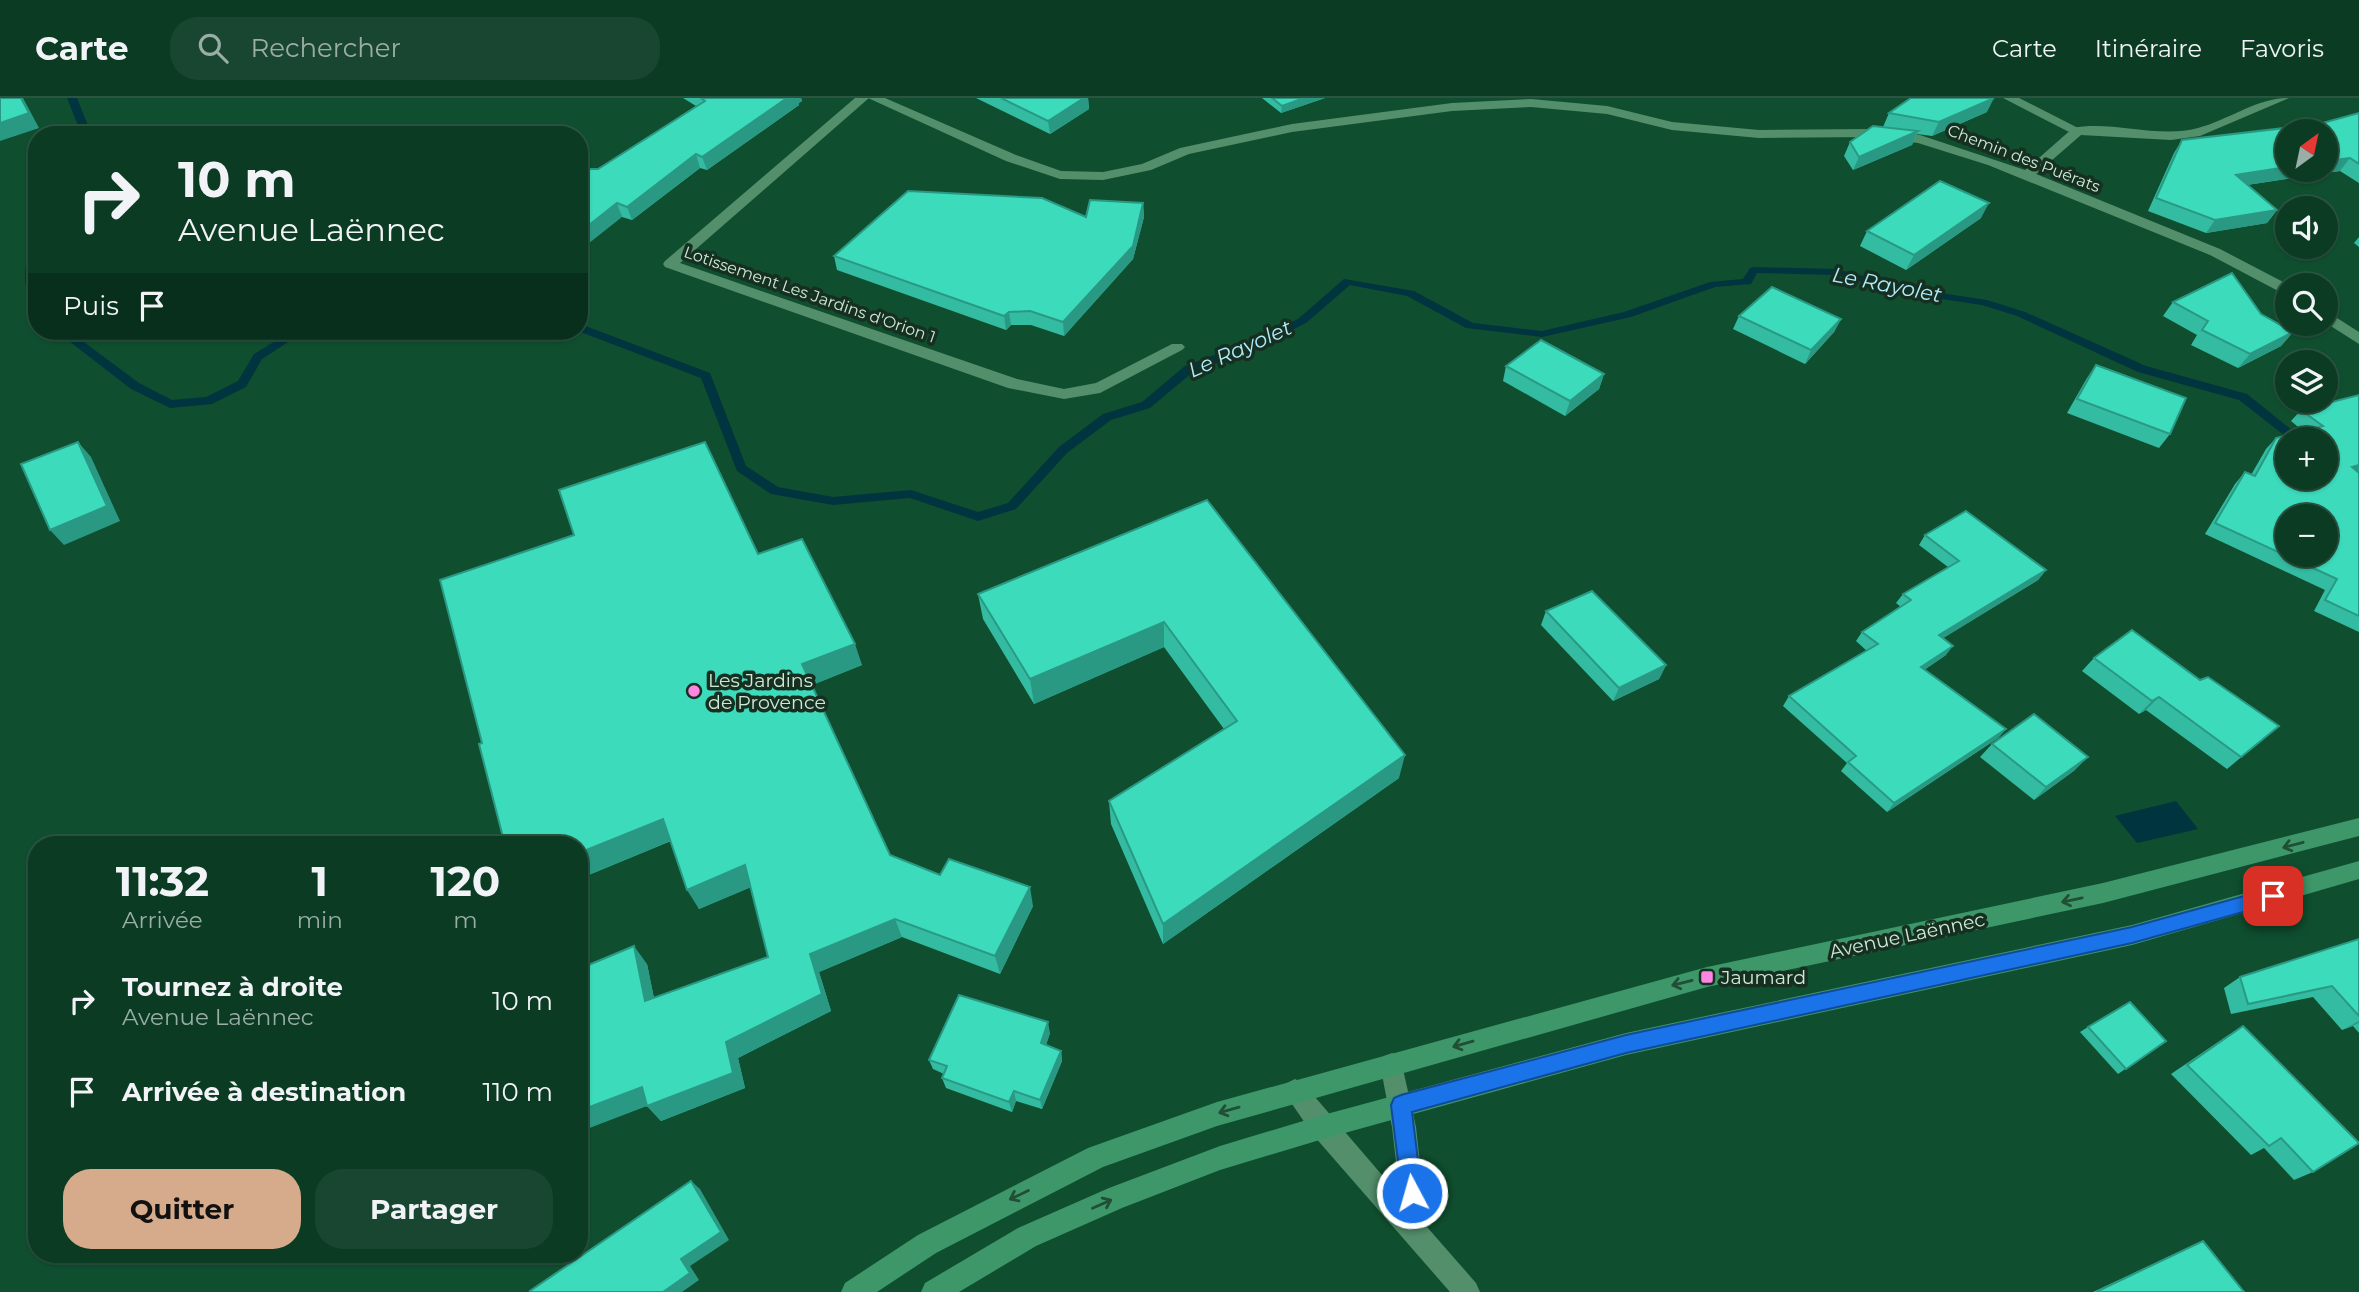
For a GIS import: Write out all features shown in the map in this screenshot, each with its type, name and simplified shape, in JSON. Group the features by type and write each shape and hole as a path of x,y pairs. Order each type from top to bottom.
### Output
{"main road":[{"name":"Avenue Laënnec","path":"854,1292 927,1244 1097,1157 1217,1114 1707,977 2103,893 2359,827"},
{"path":"934,1292 1027,1237 1118,1197 1220,1158 1323,1127 1626,1044 2132,935 2359,870"}],"street":[{"name":"Lotissement Les Jardins d'Orion 1","path":"863,98 670,264 1014,384 1065,394 1100,388 1177,347"},
{"name":"Chemin des Puérats","path":"874,98 1011,158 1060,175 1103,176 1146,167 1185,151 1292,128 1452,107 1531,103 1607,110 1672,126 1709,130 1759,134 1871,133 1920,139 2027,175 2215,252 2275,284"},
{"path":"2009,98 2078,131 2171,136 2200,132 2283,98"},
{"path":"2027,175 2078,131"},
{"path":"2338,324 2359,339"},
{"path":"1392,1064 1411,1174 1415,1232"},
{"path":"1295,1091 1323,1127 1467,1292"}],"water":[{"path":"2176,801 2198,829 2137,843 2115,816"}],"building":[{"path":"0,98 21,98 29,113 0,123"},
{"path":"701,98 787,98 702,157 696,154 627,207 617,203 588,226 588,169 598,169 705,101"},
{"path":"1001,98 1084,98 1048,121"},
{"path":"1272,98 1304,98 1282,106"},
{"path":"1911,98 1994,98 1939,122 1889,113"},
{"path":"2359,113 2359,164 2350,158 2338,160 2337,119"},
{"path":"1873,126 1918,131 1859,157 1850,142"},
{"path":"2275,129 2275,169 2236,175 2275,210 2215,220 2156,198 2182,140"},
{"path":"1940,181 1989,203 1914,255 1867,231"},
{"path":"908,191 1042,198 1086,217 1090,200 1143,203 1133,246 1063,322 1030,311 1009,312 1004,316 834,256"},
{"path":"2232,273 2261,314 2275,322 2275,336 2285,336 2250,354 2202,330 2208,321 2173,302"},
{"path":"1772,287 1841,319 1811,350 1739,316"},
{"path":"1541,340 1604,374 1570,401 1506,366"},
{"path":"2096,365 2186,398 2170,434 2077,399"},
{"path":"2359,395 2359,465 2352,467 2359,473 2359,616 2325,600 2337,579 2311,567 2338,567 2338,504 2275,504 2275,551 2215,523 2245,472 2255,476 2275,440 2275,490 2338,490 2338,427 2319,427 2323,426 2305,413 2338,413 2338,400"},
{"path":"78,442 107,506 50,530 21,464"},
{"name":"Les Jardins de Provence","path":"705,442 758,554 802,539 855,644 802,664 890,855 940,875 949,859 1030,887 995,956 895,919 810,954 822,994 726,1042 733,1073 647,1106 642,1087 588,1108 588,965 634,946 645,1001 768,957 745,865 687,890 663,819 588,849 588,836 503,836 440,580 574,535 559,490"},
{"path":"1207,500 1405,755 1163,924 1109,801 1237,721 1164,622 1030,679 978,594"},
{"path":"1966,511 2046,570 1939,635 1953,646 1921,667 2006,729 1894,803 1848,762 1856,756 1789,696 1878,644 1862,632 1911,600 1903,594 1959,561 1925,535"},
{"path":"1592,591 1666,665 1619,688 1546,611"},
{"path":"2132,630 2200,680 2208,677 2279,726 2241,757 2159,697 2152,701 2094,658"},
{"path":"2034,714 2088,757 2046,787 1992,744"},
{"path":"2359,939 2359,1016 2332,986 2248,1004 2240,977"},
{"path":"959,995 1048,1022 1041,1043 1061,1051 1040,1100 1014,1091 1009,1102 942,1078 947,1066 929,1060"},
{"path":"2130,1002 2166,1041 2126,1069 2088,1027"},
{"path":"2243,1026 2359,1143 2313,1172 2281,1138 2269,1146 2187,1065"},
{"path":"691,1181 721,1232 681,1259 690,1273 663,1292 530,1291 571,1263 588,1263 588,1251"},
{"path":"2203,1241 2244,1292 2096,1292"}],"waterway":[{"name":"Le Rayolet","path":"72,98 83,126"},
{"name":"Le Rayolet","path":"588,330 706,376 741,468 775,491 833,501 911,494 978,517 1012,506 1063,450 1107,417 1146,405 1189,369 1255,344 1302,321 1348,281 1410,293 1470,326 1542,334 1627,315 1714,284 1747,282 1754,270 1836,272 1914,292 1983,302 2021,314 2142,369 2243,397 2282,427"},
{"name":"Le Rayolet","path":"74,340 135,386 170,404 208,401 242,384 258,357 285,340"}],"place":[{"name":"Les Jardins de Provence","path":"694,691"},
{"name":"Jaumard","path":"1707,977"}],"route":[{"path":"1412,1193 1401,1105 1626,1044 2132,935 2273,896"}]}
